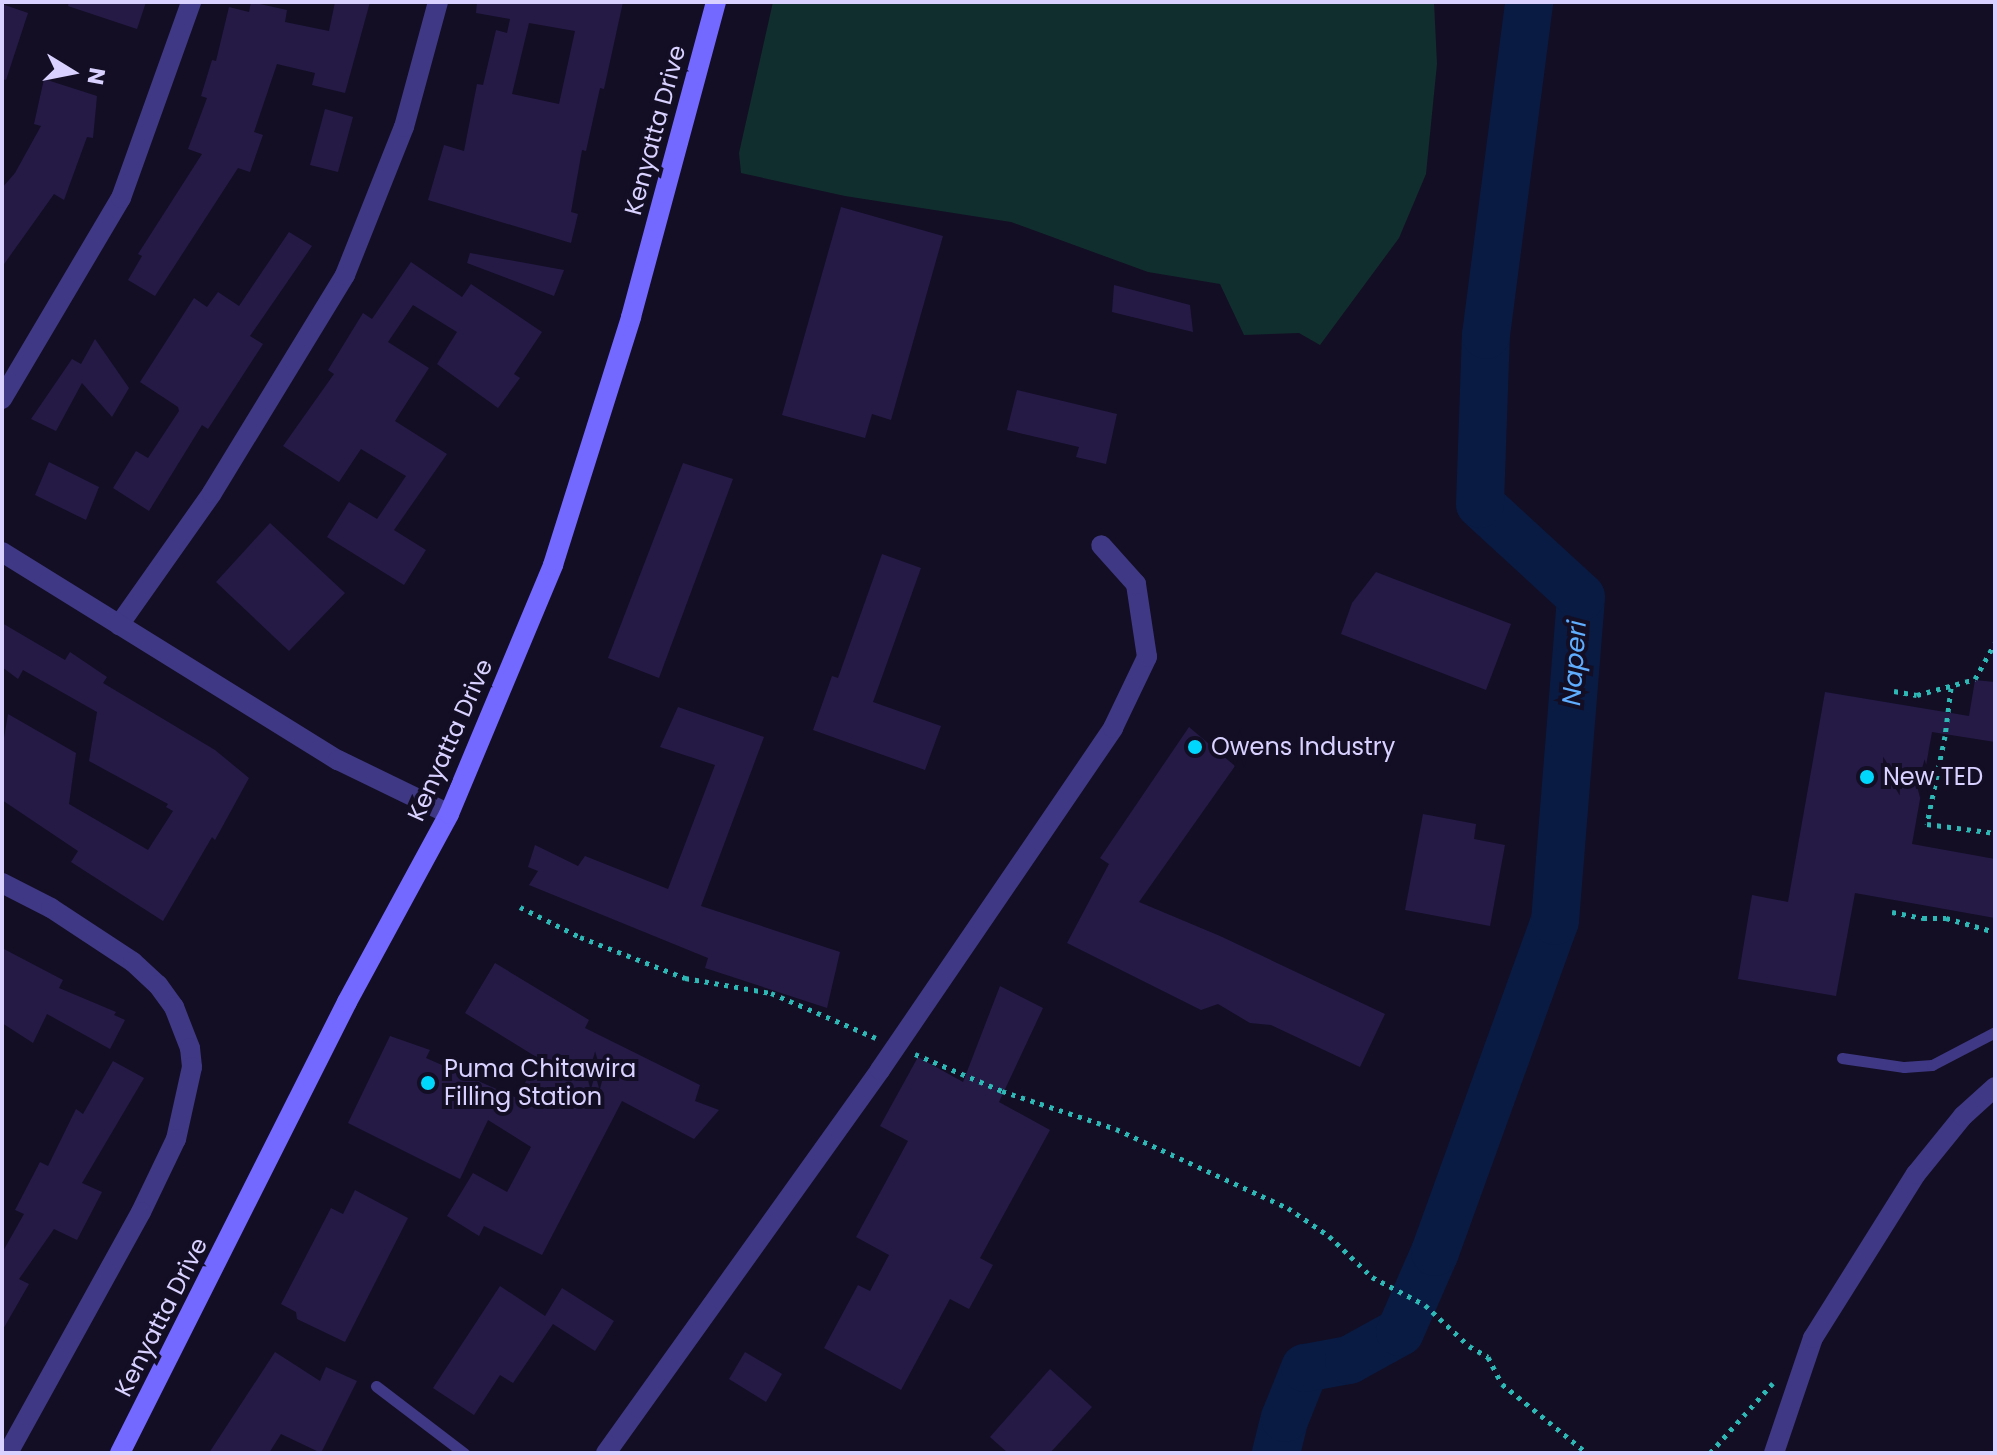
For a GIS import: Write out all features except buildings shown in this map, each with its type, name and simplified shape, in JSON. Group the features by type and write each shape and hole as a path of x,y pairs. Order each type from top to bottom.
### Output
{"main road":[{"name":"Kenyatta Drive","path":"120,1453 347,1002 449,814 553,565 635,302 716,2"}],"street":[{"path":"2,399 121,198 191,2"},
{"path":"119,625 212,493 345,275 404,127 438,2"},
{"path":"606,1453 896,1047 1113,728 1147,657 1136,584 1101,545"},
{"path":"2,552 338,760 449,814"},
{"path":"2,883 63,915 133,962 158,985 174,1007 190,1048 192,1067 176,1139 8,1453"},
{"path":"1774,1453 1813,1338 1916,1174 1963,1116 1995,1087"}],"lane":[{"path":"1842,1058 1904,1067 1932,1065 1995,1032"},
{"path":"376,1386 464,1453"}],"path":[{"path":"1894,691 1917,695 1975,679 1993,655 1995,643"},
{"path":"1951,688 1945,736 1927,824 1995,833"},
{"path":"520,907 580,937 685,978 771,993 1002,1091 1116,1129 1288,1208 1329,1236 1372,1277 1425,1305 1469,1346 1488,1357 1502,1384 1587,1453"},
{"path":"1892,912 1923,918 1946,918 1995,932"},
{"path":"1710,1453 1782,1372"}],"green space":[{"path":"773,2 1434,2 1437,64 1426,174 1399,238 1320,345 1299,333 1244,335 1220,284 1148,272 1011,222 845,196 741,173 739,153"}],"waterway":[{"name":"Naperi","path":"1276,1453 1285,1418 1305,1368 1349,1360 1400,1332 1435,1252 1555,921 1581,597 1480,504 1486,335 1529,2"}],"place":[{"name":"Owens Industry","path":"1195,747"},
{"name":"New TED","path":"1867,777"},
{"name":"Puma Chitawira Filling Station","path":"428,1083"}]}
